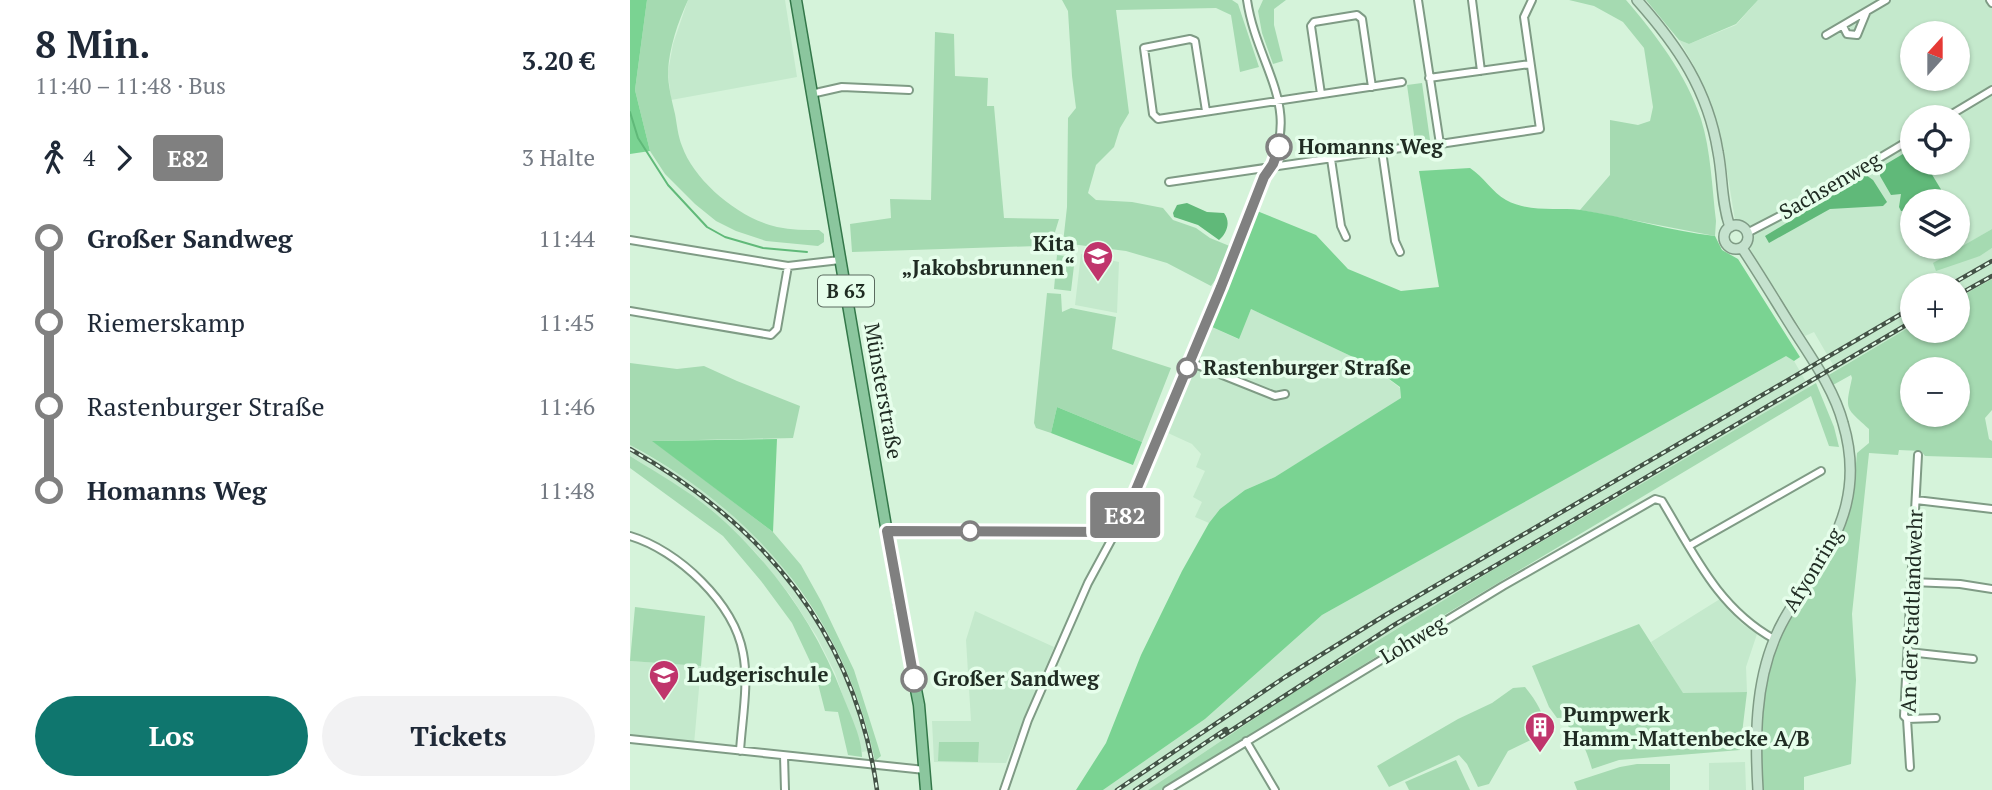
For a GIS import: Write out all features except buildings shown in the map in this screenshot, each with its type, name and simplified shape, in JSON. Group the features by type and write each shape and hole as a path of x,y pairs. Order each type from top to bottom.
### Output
{"main road":[{"name":"Münsterstraße","path":"795,2 919,705 926,790"}],"street":[{"path":"1004,790 1028,720 1057,651 1088,583 1128,509 1260,187 1279,147 1282,129 1278,100 1247,0"},
{"path":"1418,0 1440,144 1540,129 1524,17 1532,0"},
{"path":"1472,0 1481,71"},
{"path":"1637,0 1682,55 1700,89 1716,139 1724,208 1730,227"},
{"path":"1826,35 1886,0"},
{"path":"1843,26 1847,34 1857,35 1866,12"},
{"path":"1321,94 1311,26 1314,22 1357,15 1362,19 1372,86"},
{"path":"1206,111 1195,41 1190,39 1144,48 1155,117 1158,118 1206,111 1278,100 1321,94 1372,86 1402,82"},
{"path":"1429,79 1530,64"},
{"path":"811,94 842,87 909,90"},
{"path":"1967,105 1992,90"},
{"name":"Sachsenweg","path":"1747,233 1797,207 1900,146"},
{"path":"1169,182 1408,147"},
{"path":"1382,151 1395,241 1400,252"},
{"path":"1331,159 1341,226 1346,237"},
{"path":"1740,226 1747,233 1748,241 1742,248 1733,249 1725,243 1724,234 1730,227 1740,226"},
{"path":"630,240 788,266 840,260"},
{"name":"Afyonring","path":"1742,248 1830,390 1850,450 1848,500 1836,536 1774,639 1757,716 1758,790"},
{"path":"630,312 771,335 777,329 788,266"},
{"path":"1190,362 1275,396 1285,394"},
{"name":"An der Stadtlandwehr","path":"1910,767 1907,719 1904,716 1918,456"},
{"path":"1774,639 1748,622 1727,603 1689,546 1821,471"},
{"name":"Lohweg","path":"1167,790 1651,500 1662,501 1689,546"},
{"path":"1916,500 1992,509"},
{"path":"887,531 1115,532"},
{"path":"630,536 658,548 683,564 712,594 735,629 744,666 740,751"},
{"path":"1912,582 1960,584 1992,589"},
{"path":"1908,652 1973,659"},
{"path":"1907,719 1936,718"},
{"path":"630,739 925,770"},
{"path":"1246,741 1275,790"},
{"path":"785,756 785,790"}],"shaded area":[{"path":"630,0 647,0 635,90 650,151 630,154"},
{"path":"647,0 688,0 672,44 668,77 681,142 697,172 720,197 748,216 777,227 819,230 824,234 824,242 818,246 766,241 736,231 716,221 665,174 650,151 635,90"},
{"path":"688,0 785,0 797,77 671,100 668,72 673,44"},
{"path":"1062,0 1232,0 1238,4 1259,67 1240,72 1231,15 1216,8 1116,10 1129,113 1120,128 1114,147 1096,165 1088,193 1096,200 1132,202 1163,208 1173,220 1196,228 1210,238 1232,247 1222,271 1211,286 1167,263 1126,251 1063,243 1067,207 1068,118 1076,108 1068,11"},
{"path":"1263,0 1286,0 1274,9 1274,25 1283,61 1273,64 1262,33 1258,11"},
{"path":"1569,0 1626,0 1679,71 1695,102 1704,131 1716,221 1715,236 1580,210 1610,175 1610,120 1638,125 1650,121 1653,107 1644,48 1623,22 1594,6"},
{"path":"1646,0 1758,0 1736,24 1689,44 1679,40"},
{"path":"1758,0 1992,0 1992,229 1970,242 1970,189 1900,189 1900,259 1941,259 1934,263 1970,259 1992,248 1992,280 1970,292 1970,273 1900,273 1900,333 1836,370 1814,332 1805,336 1750,249 1753,240 1746,224 1735,220 1723,147 1693,64 1679,40 1689,44 1736,25"},
{"path":"935,32 954,34 955,76 988,78 987,106 994,106 1004,218 1059,219 1052,242 1037,246 852,252 850,224 891,218 890,199 931,200"},
{"path":"1422,83 1430,140 1415,142 1407,85"},
{"path":"1900,156 1900,175 1932,175 1941,189 1900,189 1900,194 1891,195 1880,176 1881,167"},
{"path":"1470,168 1501,197 1524,207 1581,210 1715,236 1722,250 1738,259 1800,357 1794,361 1786,356 1322,615 1205,719 1103,790 1076,790 1106,743 1141,655 1182,571 1220,509 1245,490 1275,477 1401,398 1400,387 1370,365 1251,309 1239,339 1212,327 1257,211 1316,235 1348,269 1401,291 1439,287 1419,171"},
{"path":"1866,175 1873,180 1887,202 1883,206 1830,209 1769,243 1765,236"},
{"path":"1187,203 1207,212 1224,213 1227,227 1219,240 1198,225 1174,217 1177,205"},
{"path":"1992,229 1992,248 1980,256 1936,271 1933,263 1940,259 1970,259 1970,242"},
{"name":"Kita „Jakobsbrunnen“","path":"1081,254 1119,262 1117,313 1075,305"},
{"path":"1057,255 1075,257 1071,291 1054,289"},
{"path":"1992,279 1992,410 1985,418 1989,439 1992,441 1992,458 1925,456 1921,451 1899,450 1898,455 1869,453 1852,614 1856,680 1851,764 1804,777 1804,790 1763,790 1762,723 1767,680 1773,659 1790,618 1841,535 1851,501 1857,453 1869,443 1869,429 1849,408 1851,375 1833,385 1827,376 1900,333 1900,343 1970,343 1970,291"},
{"path":"1047,293 1061,294 1062,312 1071,308 1116,317 1112,349 1171,368 1142,442 1057,407 1051,433 1036,428 1034,423"},
{"path":"1251,309 1370,365 1400,388 1401,399 1275,477 1245,490 1220,509 1209,523 1195,517 1202,502 1193,497 1205,471 1196,467 1201,454 1192,444 1157,428 1201,322 1238,339"},
{"path":"1786,355 1794,361 1809,387 1501,565 1294,692 1148,790 1103,790 1205,719 1322,615"},
{"path":"630,363 677,369 704,366 800,406 793,438 653,441 773,532 801,565 854,670 881,756 875,761 861,709 842,661 818,616 789,575 755,537 717,503 676,472 630,445"},
{"path":"1816,383 1839,447 1829,446 1811,396 1426,626 1161,790 1148,790 1294,692 1501,565"},
{"path":"1057,407 1142,442 1133,465 1051,433"},
{"path":"777,439 773,532 652,441"},
{"path":"630,445 687,479 722,505 755,535 784,568 829,634 846,667 859,699 873,750 862,752 835,673 817,637 790,595 756,553 714,512 630,456"},
{"path":"630,456 715,513 736,532 773,574 820,644 855,726 862,757 848,755 838,712 825,711 815,672 792,623 761,581 723,536 630,468"},
{"path":"1720,599 1741,623 1757,634 1746,667 1747,692 1683,694 1651,642"},
{"path":"635,607 705,616 701,666 630,661"},
{"path":"975,611 1054,647 1006,763 934,762 932,721 971,721 966,640"},
{"path":"1639,624 1683,693 1747,692 1740,750 1619,760 1592,769 1577,735 1568,726 1569,719 1583,713 1557,718 1549,707 1532,666"},
{"name":"Ludgerischule","path":"630,661 701,666 694,744 630,737"},
{"path":"1525,687 1540,708 1545,733 1508,751 1489,784 1478,787 1467,764 1459,755 1389,787 1377,766 1458,719 1492,703 1513,688"},
{"path":"939,742 979,742 978,762 938,761"},
{"path":"1456,760 1470,790 1409,790 1405,782"},
{"path":"1745,762 1746,790 1709,790 1709,763"},
{"path":"1670,764 1670,790 1577,790 1574,782 1620,767"}],"waterway":[{"path":"630,112 638,138 668,185 707,227 725,237 763,248 807,252"}],"railway":[{"path":"1970,274 1992,261"},
{"path":"1970,288 1992,276"},
{"path":"1117,790 1285,677 1387,614 1900,315"},
{"path":"1221,737 1394,625 1900,329"},
{"path":"630,449 678,479 722,512 761,549 796,589 825,633 848,681 866,733 877,790"},
{"path":"1135,790 1226,729"}],"bus line":[{"name":"E82","path":"914,679 887,531 1115,532 1128,509 1264,177 1273,164 1279,147"}],"place":[{"name":"Homanns Weg","path":"1279,147"},
{"name":"Kita „Jakobsbrunnen“","path":"1098,283"},
{"name":"Rastenburger Straße","path":"1187,368"},
{"name":"Großer Sandweg","path":"914,679"},
{"name":"Ludgerischule","path":"664,702"},
{"name":"Pumpwerk Hamm-Mattenbecke A/B","path":"1540,754"}]}
